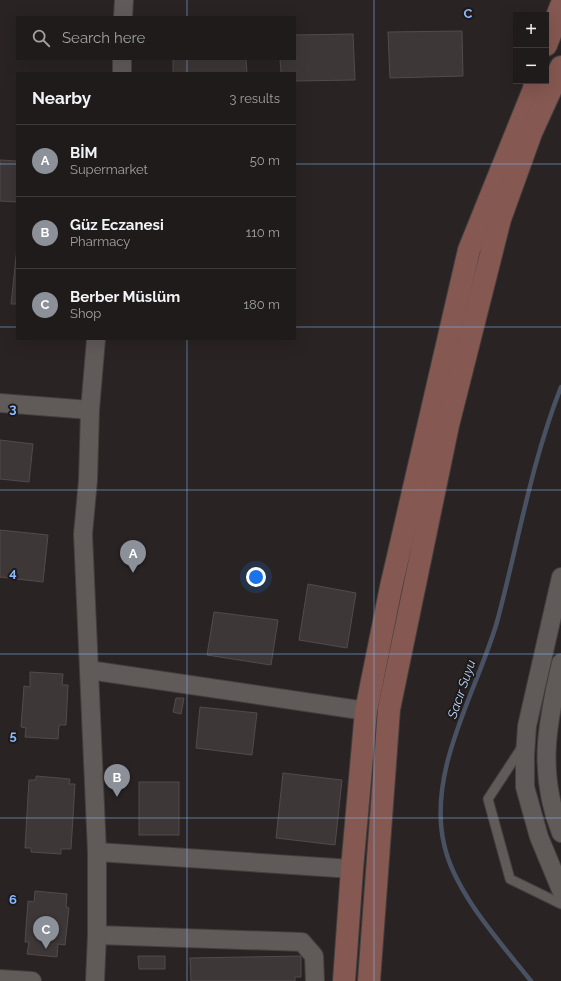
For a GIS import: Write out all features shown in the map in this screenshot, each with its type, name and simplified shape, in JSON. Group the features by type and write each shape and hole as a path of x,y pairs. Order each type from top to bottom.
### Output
{"street":[{"path":"124,0 124,16"},
{"path":"549,37 561,6"},
{"path":"122,60 122,72"},
{"path":"370,981 389,708 448,425 500,220 531,133 561,67"},
{"path":"344,981 366,711 390,587 469,250 534,89 535,84"},
{"path":"95,981 97,935 97,852 83,534 88,480 90,410 96,340"},
{"path":"0,403 90,410"},
{"path":"561,577 527,726 525,787 536,826 561,890"},
{"path":"549,861 561,833 547,782 545,742 551,703 561,662"},
{"path":"89,670 366,711"},
{"path":"536,826 561,833"},
{"path":"97,852 352,869"},
{"path":"97,935 302,942 314,956 315,981"},
{"path":"0,979 32,981"}],"lane":[{"path":"526,741 488,798 510,879 561,904"}],"building":[{"path":"462,31 463,76 390,78 388,32"},
{"path":"353,34 355,80 296,81 296,72 281,72 280,60 296,60 296,35"},
{"path":"173,60 246,60 247,72 173,72"},
{"path":"0,160 16,161 16,202 0,201"},
{"path":"16,257 16,304 11,304"},
{"path":"0,440 33,444 29,482 0,479"},
{"path":"0,530 48,535 43,582 0,577"},
{"path":"308,584 356,593 347,648 299,640"},
{"path":"214,612 278,620 271,665 207,655"},
{"path":"30,672 63,674 62,685 68,685 66,725 59,725 58,739 25,737 26,728 21,727 24,686 30,687"},
{"path":"176,698 184,698 181,714 173,712"},
{"path":"200,707 257,713 252,755 196,748"},
{"path":"283,773 342,780 335,845 276,838"},
{"path":"36,776 70,779 69,784 75,784 71,849 61,849 61,854 31,852 31,848 25,848 29,780 36,780"},
{"path":"139,782 179,782 179,835 139,835"},
{"path":"35,891 67,894 66,907 69,908 65,945 58,944 57,957 27,954 29,942 25,942 28,901 34,902"},
{"path":"138,956 165,956 165,969 139,969"},
{"path":"301,956 301,977 295,977 295,981 191,981 190,958"}],"waterway":[{"name":"Sacır Suyu","path":"531,981 480,916 468,898 449,862 444,844 441,816 442,788 448,759 457,731 497,622 533,474 550,416 561,387"}],"place":[{"name":"BİM","path":"133,573"},
{"name":"Güz Eczanesi","path":"117,797"},
{"name":"Berber Müslüm","path":"46,949"}]}
